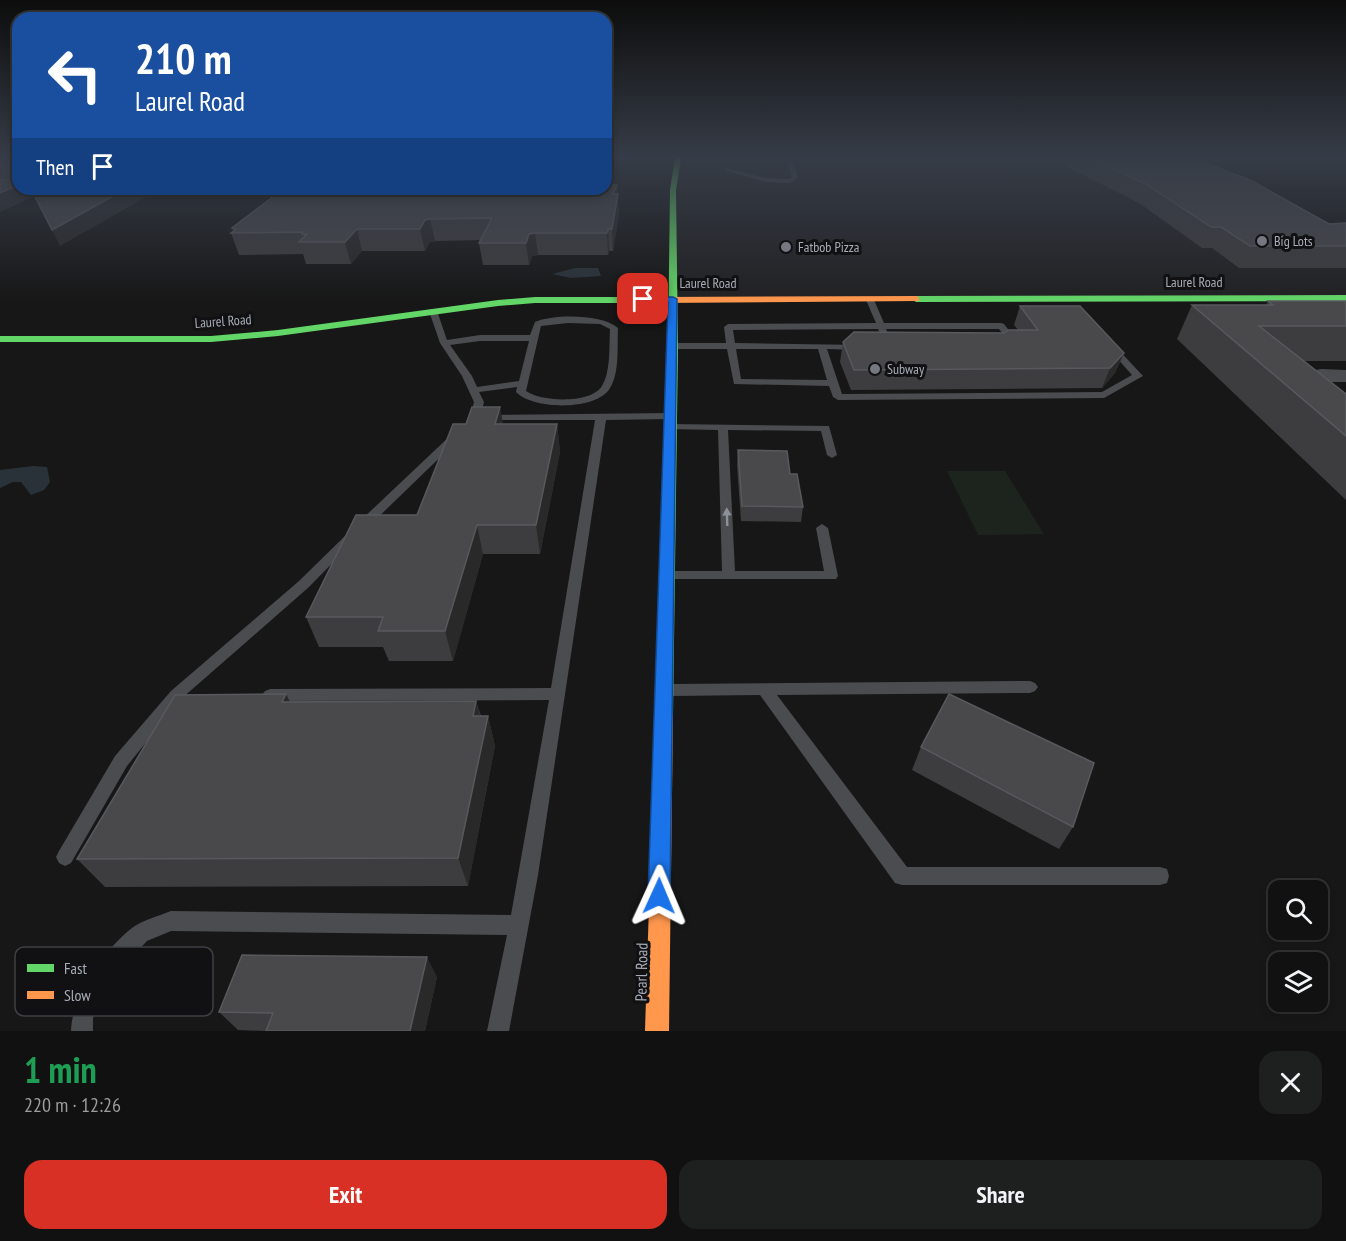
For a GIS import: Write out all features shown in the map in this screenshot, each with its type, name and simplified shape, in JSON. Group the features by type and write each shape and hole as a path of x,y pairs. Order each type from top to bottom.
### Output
{"street":[{"name":"Pearl Road","path":"657,1031 673,346 673,206"},
{"name":"Laurel Road","path":"0,339 193,340 240,337 535,300 870,300 1070,303 1344,299"},
{"path":"1346,376 1312,376 1303,379 1299,384 1302,391 1346,428"}],"lane":[{"path":"870,300 891,347"},
{"path":"65,857 121,761 176,695 304,584 475,418 479,402 474,390 444,343 433,311"},
{"path":"592,321 603,322 614,328 608,384 601,394 590,399 553,402 532,401 525,398 521,392 534,338 536,326 540,322 592,321"},
{"path":"833,383 736,382 728,327 1001,326 1010,337 998,347"},
{"path":"444,343 480,338 534,338"},
{"path":"821,346 838,397 1104,395 1138,376 1106,342"},
{"path":"673,346 867,347"},
{"path":"879,347 903,347"},
{"path":"474,390 523,383"},
{"path":"475,418 600,416 723,427 825,428 832,455"},
{"path":"498,1031 519,925 600,416"},
{"path":"723,427 729,576"},
{"path":"666,576 831,576 822,528"},
{"path":"664,690 1030,687"},
{"path":"764,689 902,876 1160,876"},
{"path":"259,695 556,694"},
{"path":"176,695 200,695"},
{"path":"128,947 140,934 171,921 519,925"},
{"path":"82,1016 82,1031"}],"shaded area":[{"path":"673,206 1288,206 1346,235 1346,298 673,299"},
{"path":"575,268 598,268 601,276 571,278 552,274"},
{"path":"33,466 47,467 50,482 44,490 31,495 21,482 13,482 0,488 0,470"},
{"path":"947,471 1005,471 1044,534 978,535"}],"building":[{"path":"40,206 95,206 52,230"},
{"path":"261,206 616,206 612,229 608,229 607,233 535,233 529,234 526,243 479,243 492,218 430,219 425,220 420,229 357,229 345,242 299,242 307,234 302,234 303,232 231,233 236,229 232,228"},
{"path":"1179,206 1297,206 1329,224 1346,223 1346,246 1250,246 1221,227 1211,227"},
{"path":"1268,301 1346,301 1346,326 1259,326 1346,394 1346,436 1192,305 1273,305"},
{"path":"1020,306 1080,306 1124,353 1110,368 854,370 843,342 854,332 1004,333 1008,330 1038,330"},
{"path":"472,407 500,407 495,424 557,424 536,525 477,525 445,631 378,631 383,617 306,617 356,515 417,515 453,424 466,424"},
{"path":"738,450 787,451 790,474 797,474 803,507 742,506"},
{"path":"286,694 282,702 476,701 473,716 488,716 458,858 77,859 175,695"},
{"path":"949,694 1094,763 1073,827 921,747"},
{"path":"242,955 427,957 410,1031 266,1031 273,1013 219,1012"}],"traffic: fast":[{"path":"664,715 673,346 673,206"},
{"path":"916,299 1346,298"},
{"path":"0,339 211,339 278,333 498,303 535,300 658,300"}],"traffic: slow":[{"path":"658,300 916,299"},
{"path":"657,1031 664,715"}],"place":[{"name":"Big Lots","path":"1262,241"},
{"name":"Fatbob Pizza","path":"786,247"},
{"name":"Subway","path":"875,369"}],"route":[{"path":"643,299 673,299 659,896"}]}
